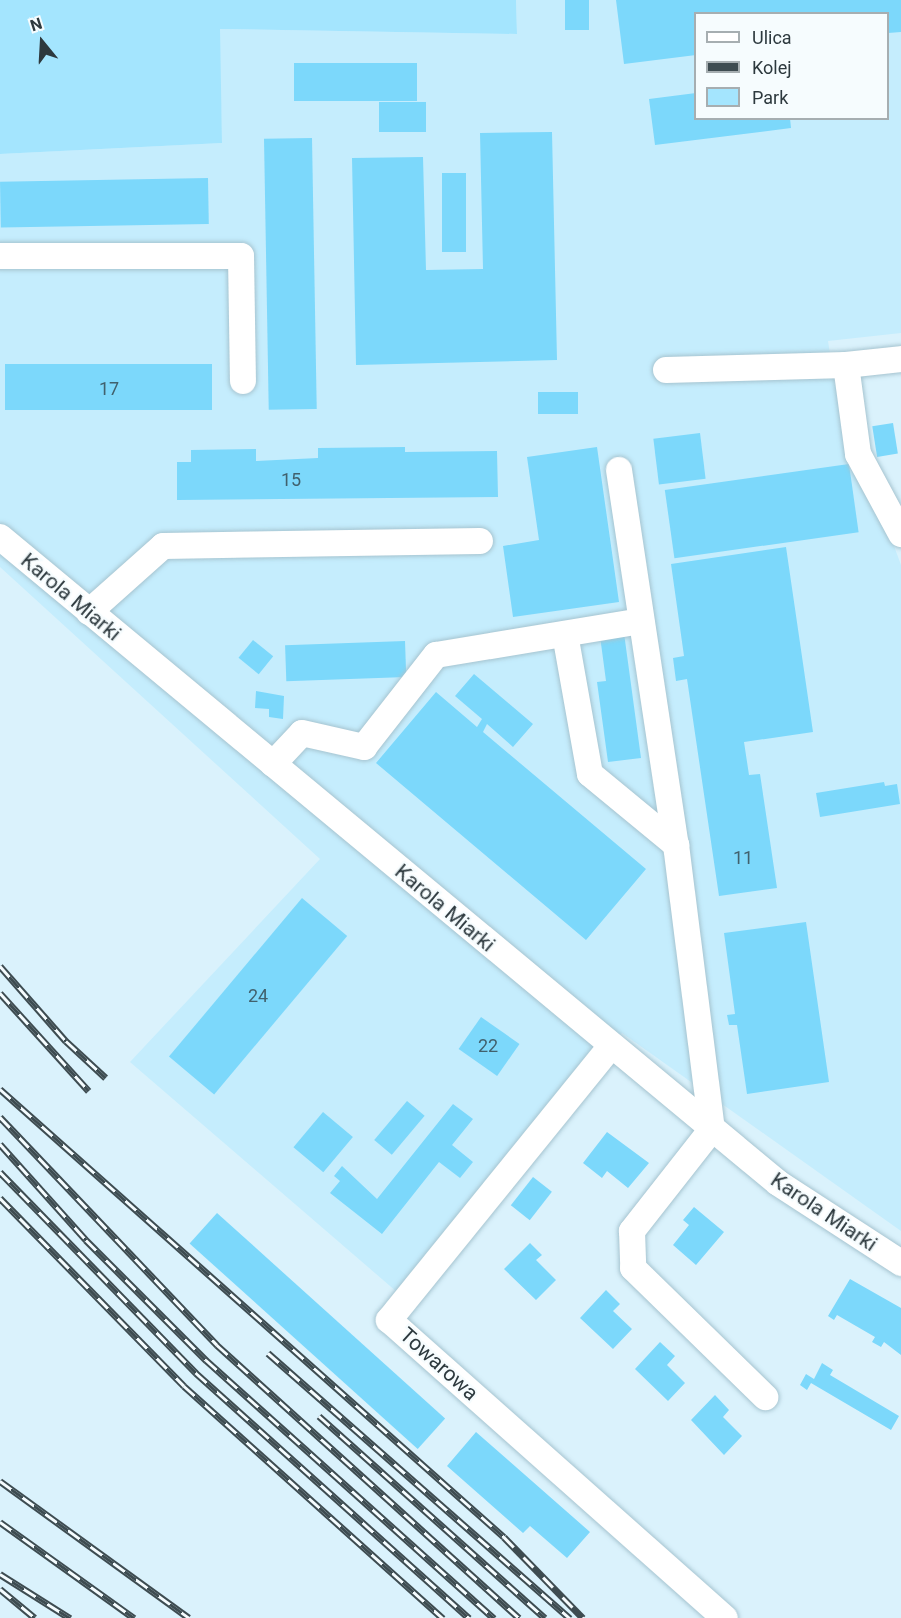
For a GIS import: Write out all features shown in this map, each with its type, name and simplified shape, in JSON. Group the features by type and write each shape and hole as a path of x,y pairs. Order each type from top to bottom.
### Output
{"street":[{"path":"0,256 241,256 243,381"},
{"path":"666,370 846,365 901,358"},
{"path":"846,365 858,454 901,534"},
{"path":"619,470 676,845 712,1129 632,1231 633,1268 765,1397"},
{"name":"Karola Miarki","path":"0,537 778,1183 901,1263"},
{"path":"89,612 164,546 480,541"},
{"path":"273,764 302,733 364,747 436,656 641,621"},
{"path":"565,634 590,774 676,845"},
{"name":"Towarowa","path":"611,1046 389,1320 725,1618"}],"shaded area":[{"path":"516,0 901,0 901,333 828,341 835,386 901,565 901,1231 622,1033 397,1292 130,1062 320,859 0,567 0,154 222,143 219,29 517,34"}],"green space":[{"path":"0,0 516,0 517,34 220,29 222,143 0,154"}],"building":[{"path":"565,0 589,0 589,30 565,30"},
{"path":"616,0 901,0 901,32 889,33 889,12 694,12 694,55 624,64"},
{"path":"294,63 417,63 417,101 294,101"},
{"path":"694,93 694,120 790,120 791,128 655,145 649,99"},
{"path":"379,102 426,102 426,132 379,132"},
{"path":"552,132 557,360 356,365 352,158 423,157 426,270 483,269 480,133"},
{"path":"312,138 317,409 269,410 264,139"},
{"path":"442,173 466,173 466,252 442,252"},
{"path":"208,178 209,224 1,228 0,182"},
{"path":"5,364 212,364 212,410 5,410"},
{"path":"538,392 578,392 578,414 538,414"},
{"path":"893,423 898,454 877,457 872,426"},
{"path":"700,433 706,479 659,484 653,439"},
{"path":"405,447 405,452 497,451 498,497 177,500 177,462 191,462 191,450 256,449 256,461 318,458 318,448"},
{"path":"597,447 619,602 513,617 503,546 539,540 527,457"},
{"path":"849,464 859,532 674,558 665,490"},
{"path":"786,547 813,732 744,742 749,775 760,774 777,888 719,896 687,679 676,681 673,658 684,656 671,564"},
{"path":"624,633 641,758 608,762 597,682 606,681 600,636"},
{"path":"253,640 273,656 259,674 239,658"},
{"path":"405,641 406,677 286,681 285,645"},
{"path":"474,674 533,724 513,747 487,724 483,732 646,869 586,940 376,763 436,692 477,727 482,719 455,696"},
{"path":"256,691 284,696 283,719 269,717 269,709 255,708"},
{"path":"884,782 885,786 897,784 900,804 820,817 816,793"},
{"path":"302,898 347,936 214,1094 169,1057"},
{"path":"806,922 829,1082 747,1094 737,1025 729,1025 727,1015 735,1014 724,933"},
{"path":"481,1017 520,1044 497,1076 459,1049"},
{"path":"407,1101 425,1116 392,1155 374,1140"},
{"path":"453,1104 473,1119 452,1145 473,1162 460,1178 439,1162 382,1234 330,1193 340,1181 334,1176 342,1166 377,1199"},
{"path":"323,1112 353,1137 323,1172 293,1147"},
{"path":"607,1132 649,1163 628,1188 607,1171 602,1178 583,1163"},
{"path":"533,1177 552,1192 530,1220 511,1205"},
{"path":"694,1207 724,1232 696,1265 673,1245 689,1225 683,1220"},
{"path":"217,1213 445,1418 418,1449 190,1243"},
{"path":"530,1243 542,1255 536,1260 556,1280 536,1300 504,1269"},
{"path":"850,1279 901,1308 901,1355 884,1342 881,1347 872,1342 875,1337 837,1315 834,1320 828,1316"},
{"path":"606,1290 620,1304 613,1311 632,1329 613,1349 580,1318"},
{"path":"660,1342 675,1356 667,1365 685,1383 668,1401 635,1369"},
{"path":"822,1363 833,1370 830,1375 899,1416 891,1430 811,1383 807,1390 800,1385 806,1374 814,1379"},
{"path":"715,1395 729,1410 723,1417 742,1436 724,1455 691,1420"},
{"path":"476,1432 590,1532 567,1558 530,1526 523,1533 447,1466"}],"railway":[{"path":"0,966 66,1041 106,1078"},
{"path":"0,993 89,1091"},
{"path":"0,1089 504,1537 583,1618"},
{"path":"0,1117 217,1345 519,1618"},
{"path":"0,1144 86,1240 206,1360 494,1618"},
{"path":"0,1172 196,1373 469,1618"},
{"path":"0,1198 184,1386 443,1618"},
{"path":"268,1353 570,1618"},
{"path":"319,1416 545,1618"},
{"path":"0,1481 189,1618"},
{"path":"0,1522 134,1618"},
{"path":"0,1574 70,1618"},
{"path":"0,1589 35,1618"}]}
